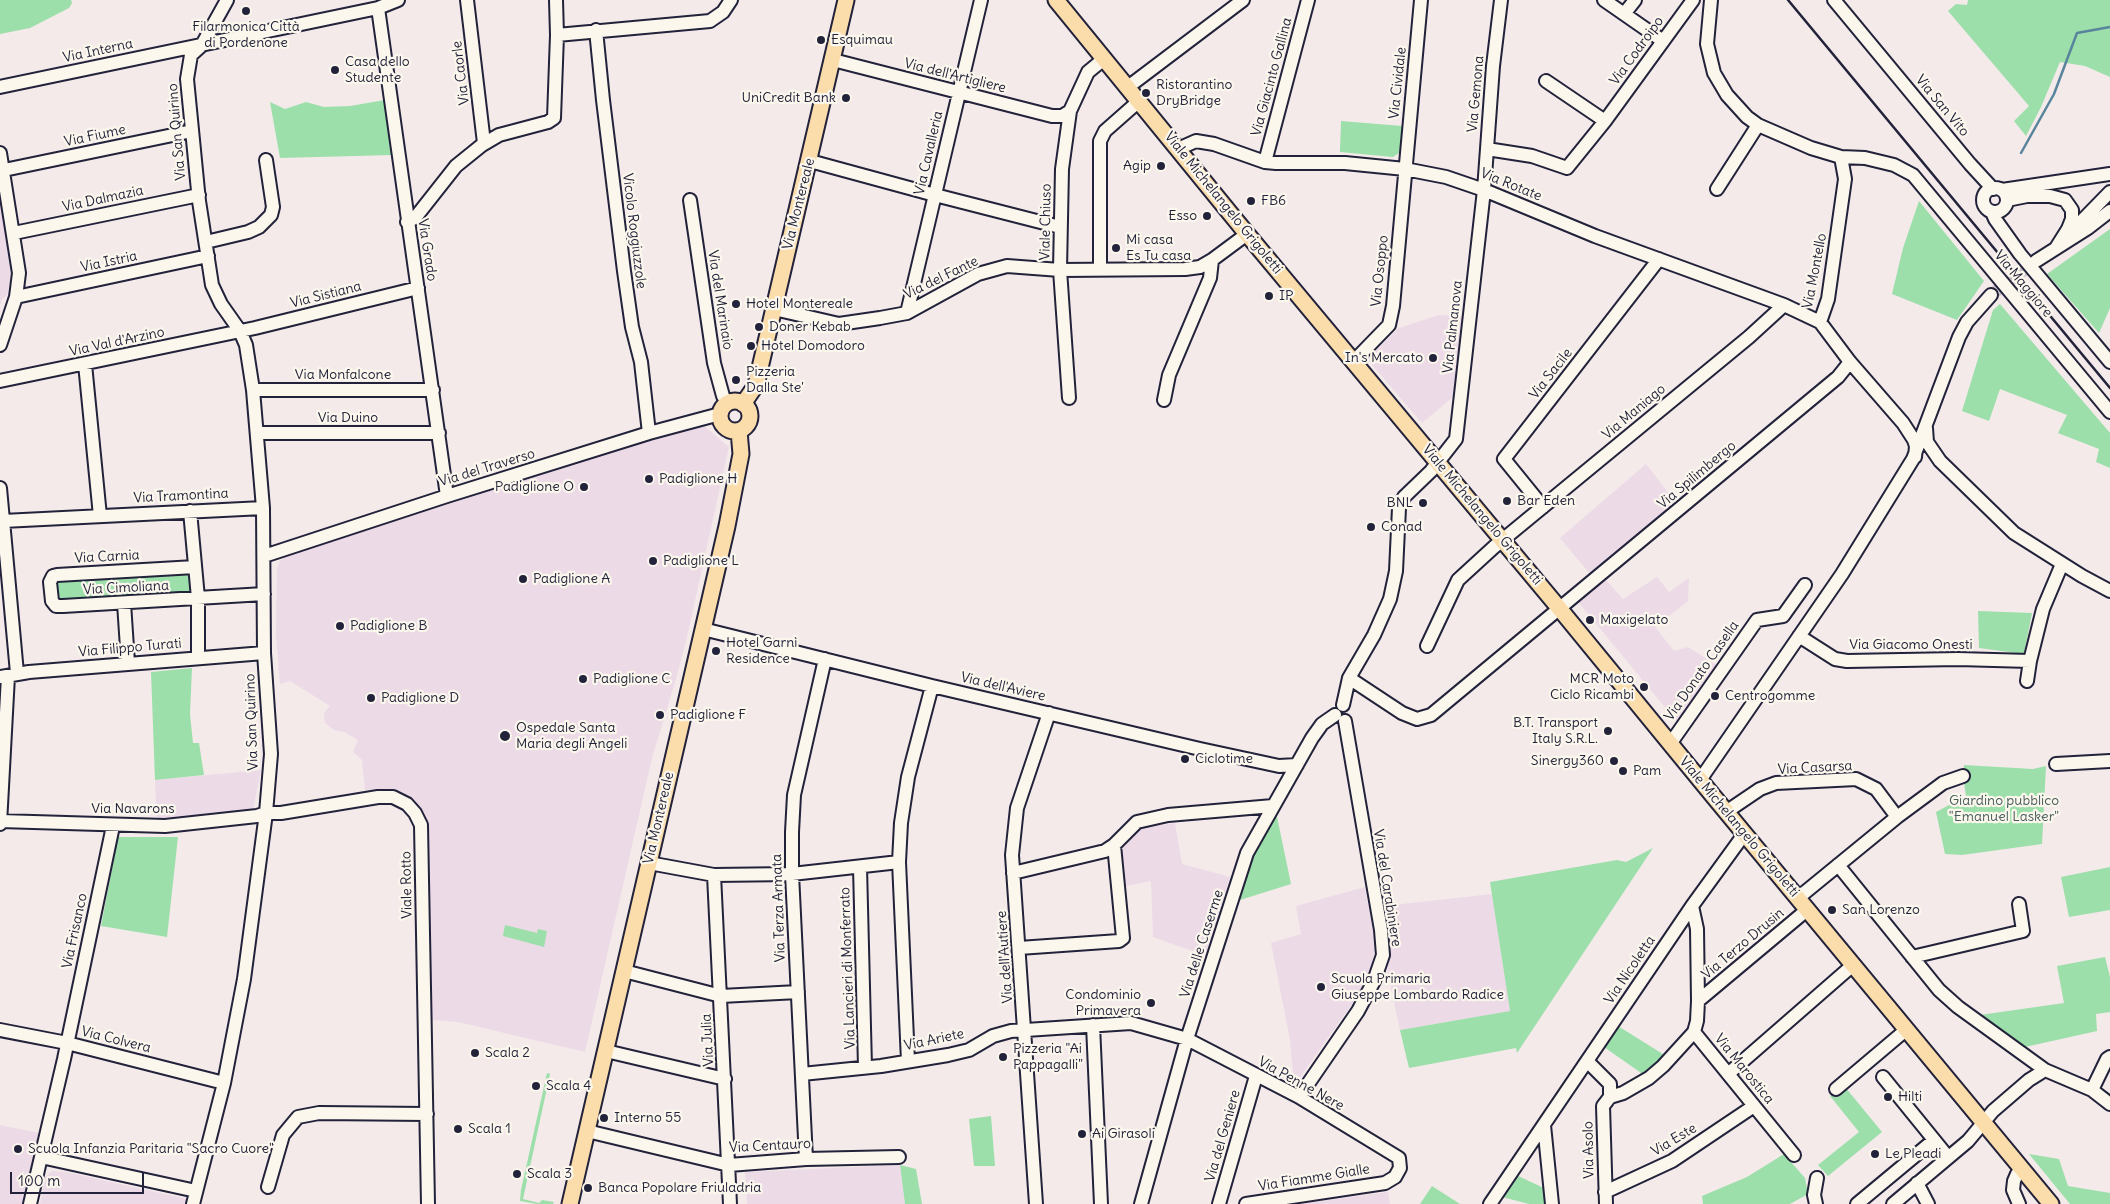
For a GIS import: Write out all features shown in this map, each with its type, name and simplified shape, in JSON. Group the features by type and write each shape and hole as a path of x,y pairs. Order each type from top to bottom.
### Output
{"main road":[{"name":"Via Montereale","path":"743,404 756,386 846,0"},
{"name":"Viale Michelangelo Grigoletti","path":"1056,0 1246,234 1560,608 1726,812 2051,1204"},
{"path":"735,401 743,404 749,411 747,426 739,431 725,428 720,419 724,408 735,401"},
{"name":"Via Montereale","path":"570,1204 703,629 741,454 739,431"}],"street":[{"name":"Via San Quirino","path":"194,1204 224,1082 244,980 266,813 271,754 264,652 263,508 253,390 247,352 240,331 212,285 199,195 188,70 191,55 202,45 227,0"},
{"name":"Via Interna","path":"0,86 378,8 398,0"},
{"name":"Via Caorle","path":"468,0 484,143"},
{"path":"407,222 415,218 456,166 484,143 498,134 548,122 554,118 557,36 556,0"},
{"path":"557,36 596,30 710,20 723,12 731,0"},
{"name":"Via Cavalleria","path":"907,313 954,107 959,94 981,0"},
{"path":"1128,87 1243,0"},
{"name":"Via Giacinto Gallina","path":"1265,162 1308,0"},
{"name":"Via Cividale","path":"1405,169 1421,0"},
{"name":"Via Gemona","path":"1484,190 1501,0"},
{"path":"1604,0 1663,41"},
{"path":"1624,14 1635,0"},
{"name":"Via Codroipo","path":"1487,149 1532,156 1567,168 1605,121 1693,0"},
{"path":"1710,0 1708,44 1714,73 1727,95 1747,117 1758,125 1811,148 1841,157"},
{"name":"Via San Vito","path":"1834,0 1970,164 2001,193"},
{"name":"Via Grado","path":"378,8 447,496"},
{"name":"Vicolo Roggiuzzole","path":"596,30 623,262 632,327 641,362 649,433"},
{"name":"Viale Chiuso","path":"1069,398 1060,270 1062,170 1070,111 1088,72 1104,58"},
{"name":"Via dell'Artigliere","path":"833,60 959,94 1052,116 1062,116 1070,111"},
{"path":"1546,81 1605,121"},
{"path":"1100,269 1100,141 1105,131 1139,101"},
{"path":"1717,189 1758,125"},
{"name":"Via Fiume","path":"4,170 192,131"},
{"name":"Via Rotate","path":"1178,149 1196,141 1214,144 1265,162 1345,163 1405,169 1446,177 1484,190 1595,236 1784,305 1820,322"},
{"path":"0,152 19,273 16,297 0,345"},
{"name":"Via Maggiore","path":"1841,157 1865,158 1894,165 1913,175 2110,412"},
{"name":"Via Montello","path":"1841,157 1846,180 1828,299 1820,322 1850,362 1903,423 1916,446 1915,456"},
{"path":"206,242 248,232 259,227 271,215 273,207 266,160"},
{"path":"810,161 1060,227"},
{"name":"Via San Vito","path":"1970,164 1984,198"},
{"name":"Via Osoppo","path":"1354,361 1389,325 1393,306 1405,169"},
{"path":"2001,193 2110,174"},
{"name":"Via Palmanova","path":"1439,463 1456,439 1484,190"},
{"path":"2058,244 2072,220 2072,210 2065,200 2058,197 1987,192 1984,198 1986,208 1992,212 1994,219 2020,254 2110,362"},
{"path":"2036,261 2058,244 2110,192"},
{"path":"1992,212 2002,210 2001,193"},
{"name":"Via Dalmazia","path":"14,233 199,195"},
{"name":"Via del Marinaio","path":"690,200 714,363 723,396 724,408"},
{"path":"2058,244 2088,228 2110,210"},
{"name":"Via del Fante","path":"774,309 839,324 907,313 978,274 1006,266 1060,270 1185,269 1200,267 1232,247 1246,234"},
{"name":"Via Istria","path":"16,297 208,256"},
{"name":"Via Sacile","path":"1543,507 1504,459 1659,259"},
{"path":"1164,400 1170,374 1210,278 1212,260"},
{"name":"Via Sistiana","path":"240,331 418,288"},
{"path":"1700,780 1842,574 1915,456 1958,337 1967,322 1991,295"},
{"name":"Via Maniago","path":"1427,646 1458,580 1543,507 1749,338 1784,305"},
{"name":"Via Val d'Arzino","path":"0,381 240,331"},
{"name":"Via Spilimbergo","path":"1349,678 1402,713 1416,719 1431,715 1838,377 1850,362"},
{"path":"85,364 100,516"},
{"name":"Via Monfalcone","path":"253,390 433,390"},
{"name":"Via del Traverso","path":"264,556 724,408"},
{"path":"1903,423 1911,427 1926,426"},
{"path":"1926,426 1927,442 1940,461 2014,533 2110,592"},
{"name":"Via Duino","path":"258,433 439,433"},
{"path":"1915,456 1927,454 1940,461"},
{"path":"1340,718 1351,714 1348,707 1343,705 1349,678 1374,635 1390,599 1396,571 1399,508 1404,497 1439,463"},
{"path":"0,488 9,675 2,757 0,822"},
{"name":"Via Tramontina","path":"2,515 100,516 263,508"},
{"path":"190,511 198,598 198,657"},
{"path":"2027,681 2043,608 2062,564"},
{"name":"Via Carnia","path":"56,606 52,601 50,582 53,576 58,574 195,567"},
{"name":"Via Donato Casella","path":"1670,744 1757,620 1783,616 1805,584"},
{"name":"Via Cimoliana","path":"56,606 264,594"},
{"path":"124,603 128,663"},
{"name":"Via dell'Aviere","path":"703,629 1049,714 1278,766 1297,765"},
{"name":"Via Giacomo Onesti","path":"1799,636 1835,659 1847,661 1958,659 2030,661"},
{"name":"Via Filippo Turati","path":"9,675 264,652"},
{"name":"Via Terza Armata","path":"806,1159 792,874 794,795 824,659"},
{"path":"908,1061 899,862 901,823 908,777 932,686"},
{"name":"Via dell'Autiere","path":"1036,1204 1012,855 1017,808 1049,714"},
{"name":"Via delle Caserme","path":"1142,1204 1187,1040 1247,853 1322,724 1340,718"},
{"name":"Via del Carabiniere","path":"1299,1097 1358,1011 1374,981 1383,955 1382,930 1340,718"},
{"path":"2056,764 2110,761"},
{"path":"1803,904 1838,865 1897,817 1943,783 1963,776"},
{"name":"Via Casarsa","path":"1726,812 1760,789 1776,783 1856,779 1876,789 1897,817"},
{"name":"Viale Rotto","path":"266,813 281,813 386,796 407,804 419,819 421,825 428,1204"},
{"path":"1013,873 1105,851 1114,845 1137,822 1168,815 1273,806"},
{"name":"Via Navarons","path":"0,822 166,826 257,816 266,813"},
{"name":"Via Frisanco","path":"30,1204 67,1043 113,826"},
{"name":"Via Nicoletta","path":"1490,1204 1692,906 1745,834"},
{"path":"1019,948 1119,941 1123,938 1114,845"},
{"path":"649,863 714,875 792,874 899,862"},
{"path":"1838,865 1939,990 1958,1007 2045,1070 2092,1090 2110,1104"},
{"name":"Via Lancieri di Monferrato","path":"860,867 865,1067"},
{"name":"Via Julia","path":"714,875 730,1204"},
{"name":"Via Terzo Drusin","path":"1698,1001 1803,904"},
{"path":"1912,957 2023,931 2019,904"},
{"name":"Via Marostica","path":"1692,906 1697,930 1698,1001 1697,1021 1694,1032 1794,1155"},
{"path":"1728,1074 1854,965"},
{"path":"624,971 721,996 798,992"},
{"name":"Via Ariete","path":"802,1074 924,1060 969,1050 993,1036 1025,1028 1131,1023 1187,1040"},
{"path":"1093,1025 1102,1204"},
{"name":"Via Colvera","path":"0,1030 67,1043 224,1082"},
{"path":"1836,1088 1907,1030"},
{"path":"1587,1061 1610,1084 1610,1097 1649,1078 1663,1066 1694,1032"},
{"name":"Via Penne Nere","path":"1187,1040 1299,1097 1399,1158"},
{"path":"606,1050 725,1079"},
{"path":"2092,1090 2107,1059 2110,1057"},
{"path":"1893,1204 1968,1141 1998,1107 2029,1080 2045,1070"},
{"name":"Via del Geniere","path":"1219,1204 1256,1076"},
{"path":"1883,1077 1948,1158"},
{"name":"Via Asolo","path":"1605,1198 1602,1119 1603,1106 1610,1097"},
{"name":"Via Este","path":"1605,1198 1672,1161 1754,1106"},
{"path":"268,1187 283,1135 298,1117 320,1113 427,1114"},
{"path":"1544,1125 1552,1204"},
{"name":"Via Centauro","path":"587,1131 729,1165 806,1159 899,1157"},
{"path":"1857,1204 1934,1140"},
{"path":"41,1157 196,1191"},
{"name":"Via Fiamme Gialle","path":"1246,1204 1385,1183 1395,1176 1400,1168 1399,1158"},
{"path":"2019,1204 2013,1190 2014,1181 2017,1174 2026,1173"},
{"path":"1816,1178 1814,1195 1816,1204"},
{"path":"1917,1183 1928,1204"}],"shaded area":[{"path":"0,192 12,272 7,295 2,299 0,306"},
{"path":"1439,315 1463,316 1454,396 1422,423 1367,359 1399,328"},
{"name":"Ospedale Santa Maria degli Angeli","path":"704,426 729,447 687,637 652,758 585,1052 458,1022 432,1020 425,817 415,801 398,790 365,790 362,760 353,752 358,740 344,732 334,730 325,723 324,713 330,706 290,681 280,684 276,635 277,568 280,561 286,556 648,440"},
{"path":"1646,464 1677,504 1591,575 1560,538"},
{"path":"1657,577 1669,592 1689,578 1688,601 1655,627 1674,651 1688,647 1718,666 1678,723 1579,603 1606,580 1623,599"},
{"path":"261,770 253,810 157,821 155,780"},
{"path":"1175,823 1182,864 1230,877 1207,956 1153,937 1151,881 1122,887 1120,851 1141,828"},
{"name":"Scuola Primaria Giuseppe Lombardo Radice","path":"1365,887 1375,948 1371,967 1359,994 1294,1086 1290,1040 1271,943 1301,934 1296,906"},
{"path":"1492,894 1510,1011 1400,1030 1388,974 1384,906"},
{"name":"Scuola Infanzia Paritaria \"Sacro Cuore\"","path":"0,1125 39,1133 25,1204 0,1204"},
{"path":"900,1165 905,1204 747,1204 745,1172"},
{"path":"52,1171 66,1172 187,1199 185,1204 40,1204 45,1177"},
{"path":"1388,1192 1390,1204 1300,1204"}],"green space":[{"path":"0,0 71,0 72,3 69,8 30,28 0,34"},
{"path":"1968,0 2110,0 2110,77 2085,66 2060,62 2041,107 2026,136 2014,121 2029,106 1948,11 1956,4 1967,5"},
{"path":"385,100 392,155 280,158 270,102 285,109 306,102 324,107 350,106"},
{"path":"1341,121 1402,126 1402,145 1399,153 1393,157 1340,152"},
{"path":"1919,201 1984,281 1957,320 1892,294 1903,248"},
{"path":"2110,229 2110,308 2099,333 2047,274"},
{"path":"2000,304 2110,433 2110,468 2096,462 2099,449 2058,433 2067,415 2000,389 1989,421 1962,411 1993,310"},
{"path":"195,567 198,598 56,606 53,576"},
{"path":"1978,611 2032,613 2024,654 1979,648"},
{"path":"192,668 190,714 193,743 199,743 204,775 155,780 151,672"},
{"name":"Giardino pubblico \"Emanuel Lasker\"","path":"1964,765 2033,769 2046,766 2042,844 1962,855 1945,854 1936,812 1966,796 1963,776"},
{"path":"1276,812 1291,884 1240,900 1250,864"},
{"path":"118,837 178,837 167,937 101,926"},
{"path":"1653,848 1517,1053 1516,1048 1409,1068 1400,1030 1510,1011 1490,882 1617,860 1626,862"},
{"path":"2110,867 2110,910 2069,917 2061,877"},
{"path":"505,925 537,933 538,929 547,931 544,947 503,936"},
{"path":"2105,957 2110,977 2110,1012 2096,1014 2097,1031 2025,1047 1980,1015 2064,1003 2057,966"},
{"path":"1618,1026 1666,1056 1644,1075 1604,1047"},
{"path":"547,1073 550,1074 523,1199 539,1203 542,1200 554,1202 553,1204 537,1204 520,1201"},
{"path":"1845,1087 1882,1132 1828,1176 1818,1165 1859,1132 1830,1096"},
{"path":"991,1116 995,1166 974,1166 969,1119"},
{"path":"1784,1154 1805,1178 1808,1194 1790,1204 1703,1204 1702,1196 1747,1177"},
{"path":"2029,1154 2059,1159 2068,1186 2110,1193 2110,1204 2070,1204"},
{"path":"900,1165 916,1169 922,1204 905,1204"},
{"path":"1516,1175 1546,1189 1547,1204 1529,1204 1502,1197"},
{"path":"1432,1186 1460,1204 1420,1204"}],"waterway":[{"path":"2021,153 2054,94 2077,33 2110,27"}],"tunnel":[{"path":"1991,295 2036,261"}],"railway":[{"path":"1788,0 2110,388"}],"place":[{"name":"Filarmonica Città di Pordenone","path":"246,11"},
{"name":"Esquimau","path":"821,40"},
{"name":"Casa dello Studente","path":"335,70"},
{"name":"Ristorantino DryBridge","path":"1146,93"},
{"name":"UniCredit Bank","path":"846,98"},
{"name":"Agip","path":"1161,166"},
{"name":"FB6","path":"1251,201"},
{"name":"Esso","path":"1207,216"},
{"name":"Mi casa Es Tu casa","path":"1116,248"},
{"name":"IP","path":"1269,296"},
{"name":"Hotel Montereale","path":"736,304"},
{"name":"Doner Kebab","path":"759,327"},
{"name":"Hotel Domodoro","path":"751,346"},
{"name":"In's Mercato","path":"1433,358"},
{"name":"Pizzeria Dalla Ste'","path":"736,380"},
{"name":"Padiglione H","path":"649,479"},
{"name":"Padiglione O","path":"584,487"},
{"name":"Bar Eden","path":"1507,501"},
{"name":"BNL","path":"1423,503"},
{"name":"Conad","path":"1371,527"},
{"name":"Padiglione L","path":"653,561"},
{"name":"Padiglione A","path":"523,579"},
{"name":"Maxigelato","path":"1590,620"},
{"name":"Padiglione B","path":"340,626"},
{"name":"Hotel Garnì Residence","path":"716,651"},
{"name":"Padiglione C","path":"583,679"},
{"name":"MCR Moto Ciclo Ricambi","path":"1644,687"},
{"name":"Centrogomme","path":"1715,696"},
{"name":"Padiglione D","path":"371,698"},
{"name":"Padiglione F","path":"660,715"},
{"name":"B.T. Transport Italy S.R.L.","path":"1608,731"},
{"name":"Ospedale Santa Maria degli Angeli","path":"505,736"},
{"name":"Ciclotime","path":"1185,759"},
{"name":"Sinergy360","path":"1614,761"},
{"name":"Pam","path":"1623,771"},
{"name":"San Lorenzo","path":"1832,910"},
{"name":"Scuola Primaria Giuseppe Lombardo Radice","path":"1321,987"},
{"name":"Condominio Primavera","path":"1151,1003"},
{"name":"Scala 2","path":"475,1053"},
{"name":"Pizzeria \"Ai Pappagalli\"","path":"1003,1057"},
{"name":"Scala 4","path":"536,1086"},
{"name":"Hilti","path":"1888,1097"},
{"name":"Interno 55","path":"604,1118"},
{"name":"Scala 1","path":"458,1129"},
{"name":"Ai Girasoli","path":"1082,1134"},
{"name":"Scuola Infanzia Paritaria \"Sacro Cuore\"","path":"18,1149"},
{"name":"Le Pleadi","path":"1875,1154"},
{"name":"Scala 3","path":"517,1174"},
{"name":"Banca Popolare Friuladria","path":"588,1188"}]}
